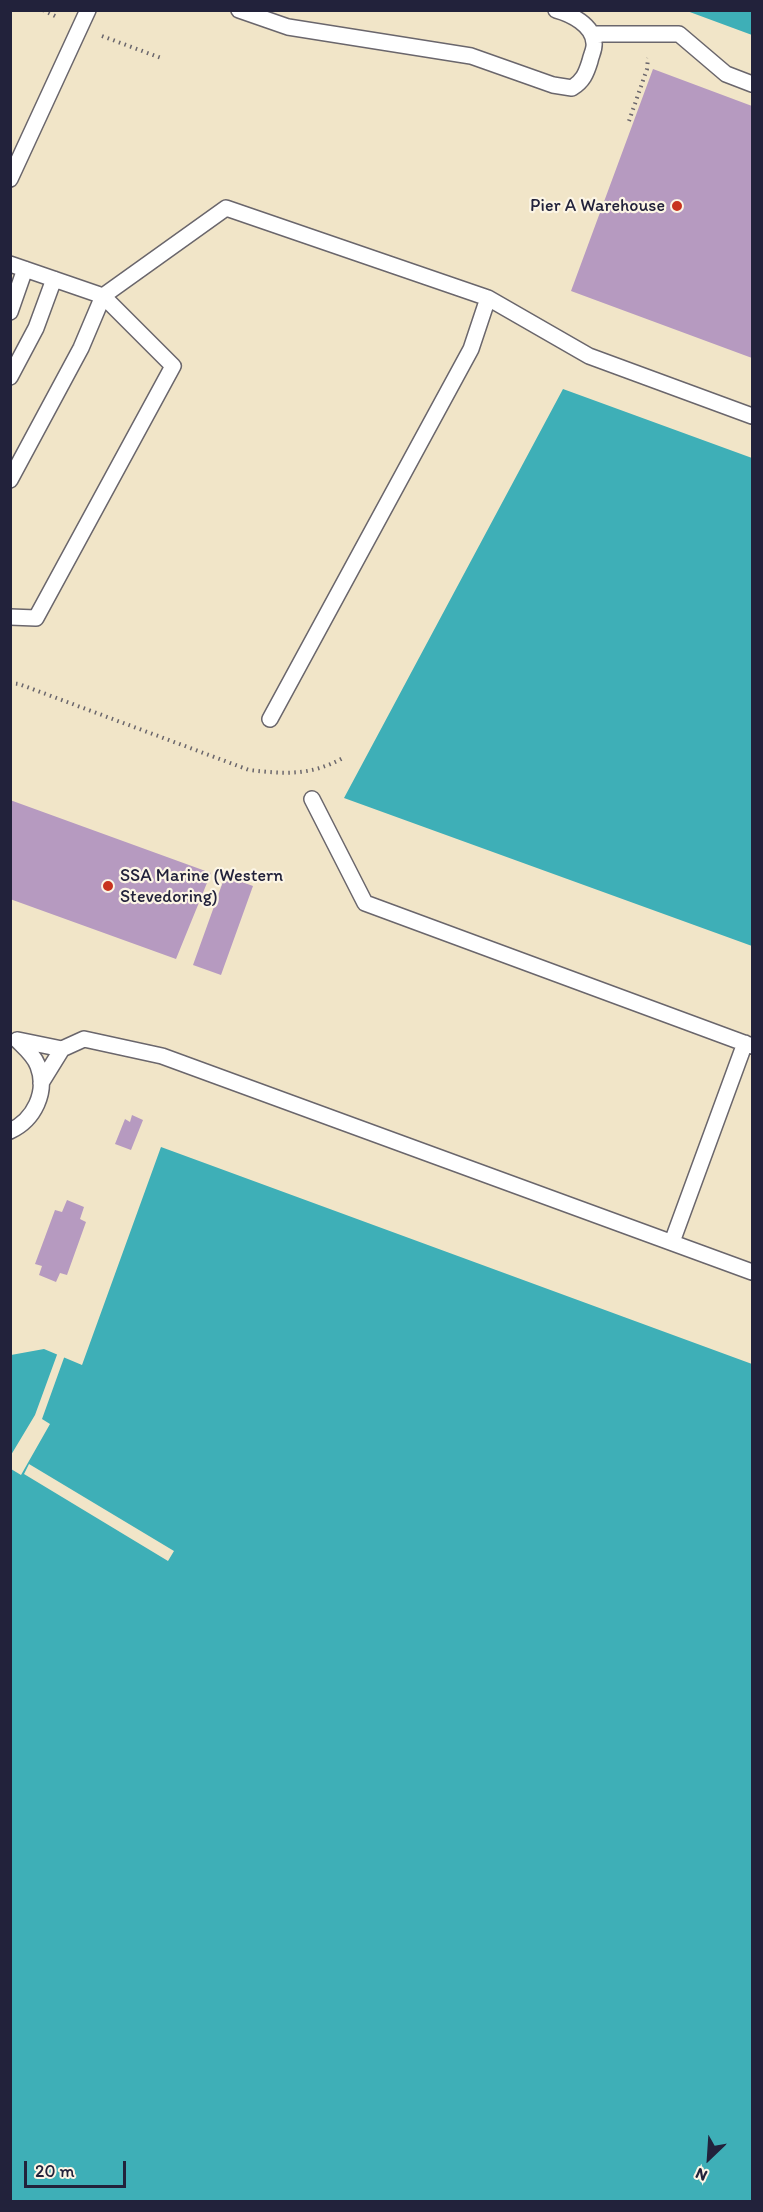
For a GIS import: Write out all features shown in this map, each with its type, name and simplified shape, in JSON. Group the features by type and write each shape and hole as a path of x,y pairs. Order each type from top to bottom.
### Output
{"lane":[{"path":"10,179 88,10"},
{"path":"239,10 288,27 471,56 553,85 572,88 582,81 595,45 592,34 585,24 556,10"},
{"path":"592,34 679,34 726,74 753,84"},
{"path":"10,480 81,348 103,296 226,208 488,298 589,356 753,416"},
{"path":"10,264 103,296 172,366 36,618 10,617"},
{"path":"10,312 26,269"},
{"path":"10,377 36,328 54,279"},
{"path":"270,719 471,349 488,298"},
{"path":"312,799 365,903 749,1044 672,1242"},
{"path":"14,1039 62,1049"},
{"path":"10,1131 31,1115 39,1100 41,1083 38,1066 29,1052 14,1039"},
{"path":"41,1083 62,1049 84,1039 162,1056 753,1272"}],"path":[{"path":"43,10 59,18"},
{"path":"108,38 161,58"},
{"path":"10,683 19,684 249,770 280,774 309,772 329,766 343,758"}],"water":[{"path":"687,11 752,11 752,35"},
{"path":"563,389 752,458 752,946 344,798"},
{"path":"161,1147 752,1364 752,2201 11,2202 11,1355 44,1349 82,1365"}],"pier":[{"path":"58,1352 65,1355 42,1419 50,1424 21,1475 11,1469 11,1455 35,1415"},
{"path":"29,1464 174,1551 168,1561 24,1474"}],"building":[{"name":"Pier A Warehouse","path":"653,69 752,106 752,358 571,291"},
{"name":"SSA Marine (Western Stevedoring)","path":"10,800 211,873 176,959 10,899"},
{"path":"225,876 253,886 221,975 193,965"},
{"path":"132,1115 143,1120 131,1150 115,1144 125,1119 130,1122"},
{"path":"67,1200 84,1207 80,1219 86,1222 67,1275 60,1273 56,1282 39,1275 42,1266 35,1264 55,1210 62,1212"}],"place":[{"name":"Pier A Warehouse","path":"677,206"},
{"name":"SSA Marine (Western Stevedoring)","path":"108,886"}]}
